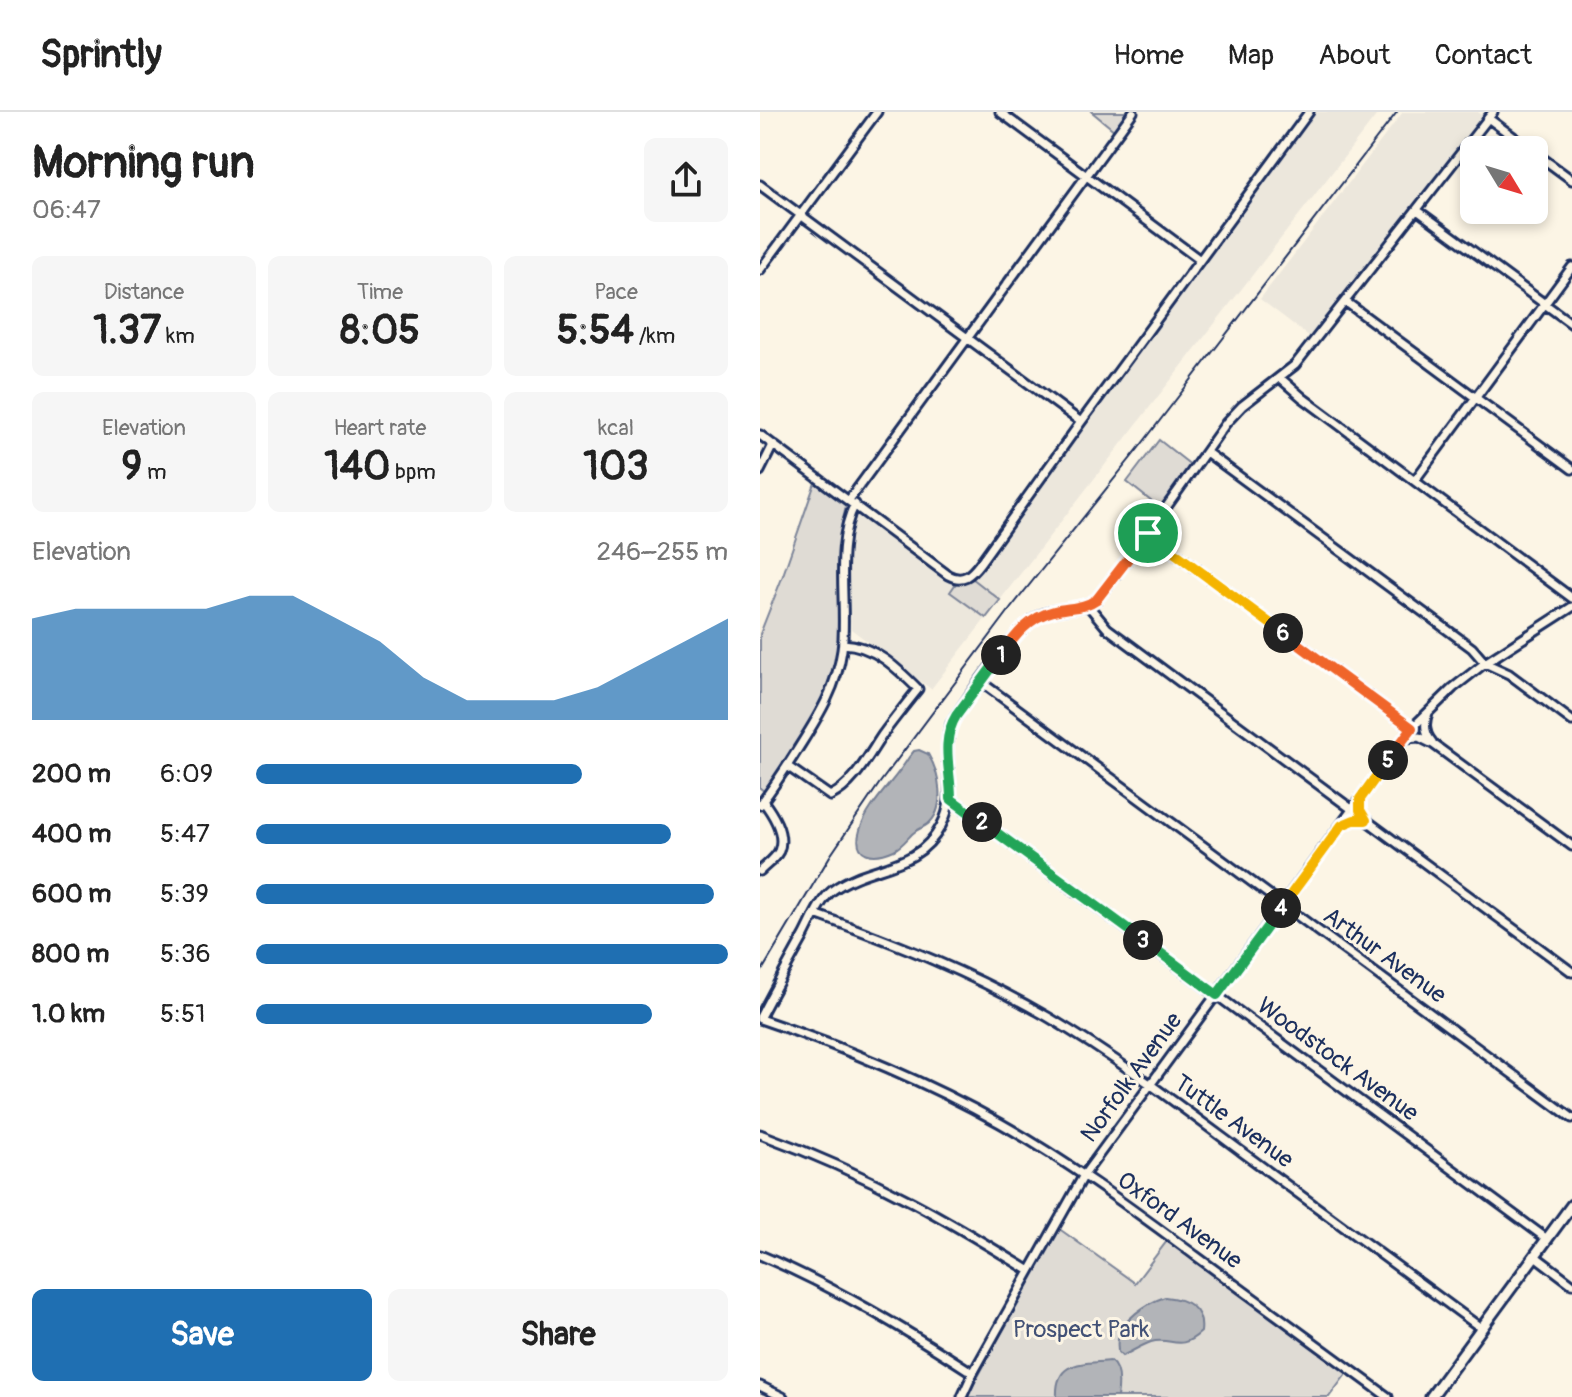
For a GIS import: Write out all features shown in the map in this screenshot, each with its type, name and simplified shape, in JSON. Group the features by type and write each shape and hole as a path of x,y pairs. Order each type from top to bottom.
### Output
{"main road":[{"path":"1431,1397 1572,1205"}],"street":[{"path":"760,270 877,112"},
{"path":"1000,112 1200,260"},
{"path":"760,871 779,850 781,840 772,812 761,803 827,702 839,668 843,644 845,541 852,502 967,338 1133,112"},
{"path":"760,435 948,575 963,578 980,563 1309,112"},
{"path":"760,1018 828,895 840,886 919,853 940,829 951,799 948,732 956,716 1015,635 1036,618 1088,605 1107,587 1226,423 1242,406 1295,365 1490,115 1514,136"},
{"path":"1548,163 1572,180"},
{"path":"760,185 1081,422"},
{"path":"1417,210 1572,324"},
{"path":"1415,480 1572,267"},
{"path":"1346,302 1572,469"},
{"path":"1280,378 1572,598"},
{"path":"760,471 773,445"},
{"path":"1206,452 1472,648 1485,663 1509,674 1572,721"},
{"path":"1148,533 1412,728"},
{"path":"1088,605 1107,628 1353,810"},
{"name":"Norfolk Avenue","path":"962,1397 1084,1175 1412,728 1453,688 1485,663 1571,608"},
{"path":"787,766 830,796 840,791 918,689 871,650 843,644"},
{"path":"1509,674 1503,663 1504,654 1511,646"},
{"name":"Arthur Avenue","path":"981,682 1572,1118"},
{"path":"1429,711 1425,724 1433,744"},
{"path":"1405,738 1419,737 1433,744 1572,846"},
{"name":"Woodstock Avenue","path":"951,799 1547,1239"},
{"path":"1360,799 1360,810 1366,820 1572,972"},
{"path":"1342,825 1354,820 1366,820"},
{"name":"Tuttle Avenue","path":"815,914 915,951 1007,994 1086,1040 1151,1084 1481,1328"},
{"name":"Oxford Avenue","path":"760,1018 829,1043 929,1086 1001,1124 1084,1175 1388,1397"},
{"path":"760,1134 879,1185 1030,1271"},
{"path":"760,1255 874,1311 973,1373"},
{"path":"1535,1256 1572,1284"},
{"path":"760,1386 783,1397"}],"shaded area":[{"path":"1312,112 1379,112 1000,600 972,578"},
{"path":"1403,112 1478,112 1484,117 1470,136 1460,136 1460,148 1314,340 1260,299"},
{"path":"858,515 867,518 957,582 950,592 986,618 931,689 851,629 849,540"},
{"path":"919,750 928,754 938,780 939,800 934,817 894,850 866,854 859,846 858,839 864,820 909,757"},
{"path":"1165,1297 1192,1306 1200,1317 1201,1332 1186,1342 1151,1342 1122,1356 1118,1352 1118,1343 1124,1325 1150,1303"},
{"path":"1110,1361 1117,1372 1117,1397 1057,1397 1060,1376 1066,1370 1080,1364"}],"green space":[{"path":"1092,112 1129,112 1115,131"},
{"path":"1159,440 1192,466 1161,509 1127,482"},
{"path":"816,480 846,505 838,560 840,645 836,665 821,703 800,740 764,791 760,788 760,634"},
{"path":"972,578 1000,600 986,618 950,592 957,582"},
{"name":"Prospect Park","path":"1058,1228 1135,1283 1167,1241 1347,1373 1329,1397 967,1397"}],"railway":[{"path":"760,974 830,856 879,784 1011,608 1138,449 1397,112"}],"route":[{"path":"1148,533 1412,728 1360,799 1360,810 1366,820 1349,821 1342,825 1217,995 951,799 947,741 951,724 1015,635 1044,614 1078,608 1097,599 1148,533"}]}
